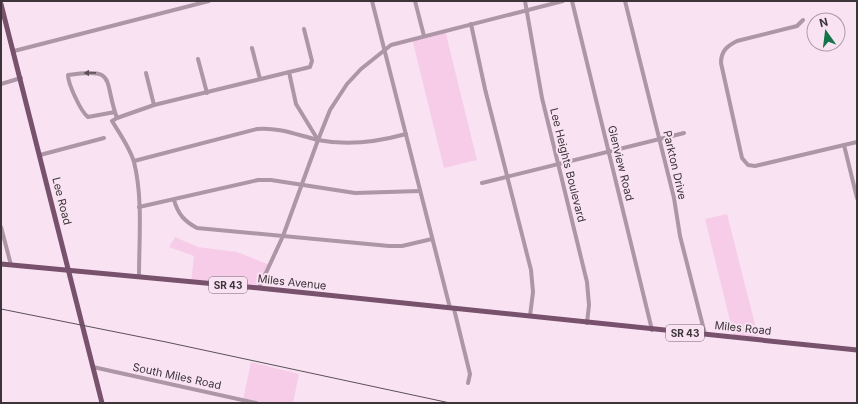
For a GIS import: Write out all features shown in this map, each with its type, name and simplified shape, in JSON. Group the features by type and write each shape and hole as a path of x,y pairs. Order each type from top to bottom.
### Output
{"main road":[{"name":"Lee Road","path":"1,4 21,78 102,403"},
{"name":"Miles Avenue","path":"1,264 139,276 508,314"},
{"name":"Miles Road","path":"508,314 857,350"}],"street":[{"path":"14,51 210,1"},
{"path":"372,1 432,239 470,374 468,383"},
{"path":"415,1 424,36"},
{"name":"Lee Heights Boulevard","path":"525,1 542,98 588,282 589,305 587,323"},
{"path":"259,288 283,236 318,140 334,103 347,84 361,69 391,45 564,1"},
{"name":"Glenview Road","path":"572,1 610,152 652,330"},
{"name":"Parkton Drive","path":"625,1 674,198 680,236 704,334"},
{"path":"803,20 797,26 737,41 730,44 721,55 721,62 742,158 748,165 755,166 857,142"},
{"path":"471,24 530,270 533,292 530,316"},
{"path":"139,276 138,184 134,161 112,121 154,105 310,67 311,64 304,28"},
{"path":"252,48 260,79"},
{"path":"198,59 206,92"},
{"path":"115,112 88,117 78,102 68,75 90,72 100,73 106,79 117,118"},
{"path":"289,72 296,104 318,140"},
{"path":"146,73 154,105"},
{"path":"1,84 21,78"},
{"path":"134,161 257,129 281,130 318,140 342,143 367,142 406,134"},
{"path":"482,183 684,133"},
{"path":"40,155 104,138"},
{"path":"844,145 857,198"},
{"path":"139,207 174,200 246,181 258,180 271,180 355,193 420,191"},
{"path":"174,200 177,211 182,218 197,228 389,246 402,246 432,239"},
{"path":"1,227 11,265"},
{"name":"South Miles Road","path":"93,367 256,403"}],"shaded area":[{"path":"445,30 477,160 444,168 412,39"},
{"path":"727,214 759,340 734,337 705,219"},
{"path":"175,237 198,247 237,252 270,265 259,288 191,282 194,256 169,247"},
{"path":"251,362 299,374 293,403 256,403 243,400"}],"railway":[{"path":"1,309 166,342 450,403"}]}
